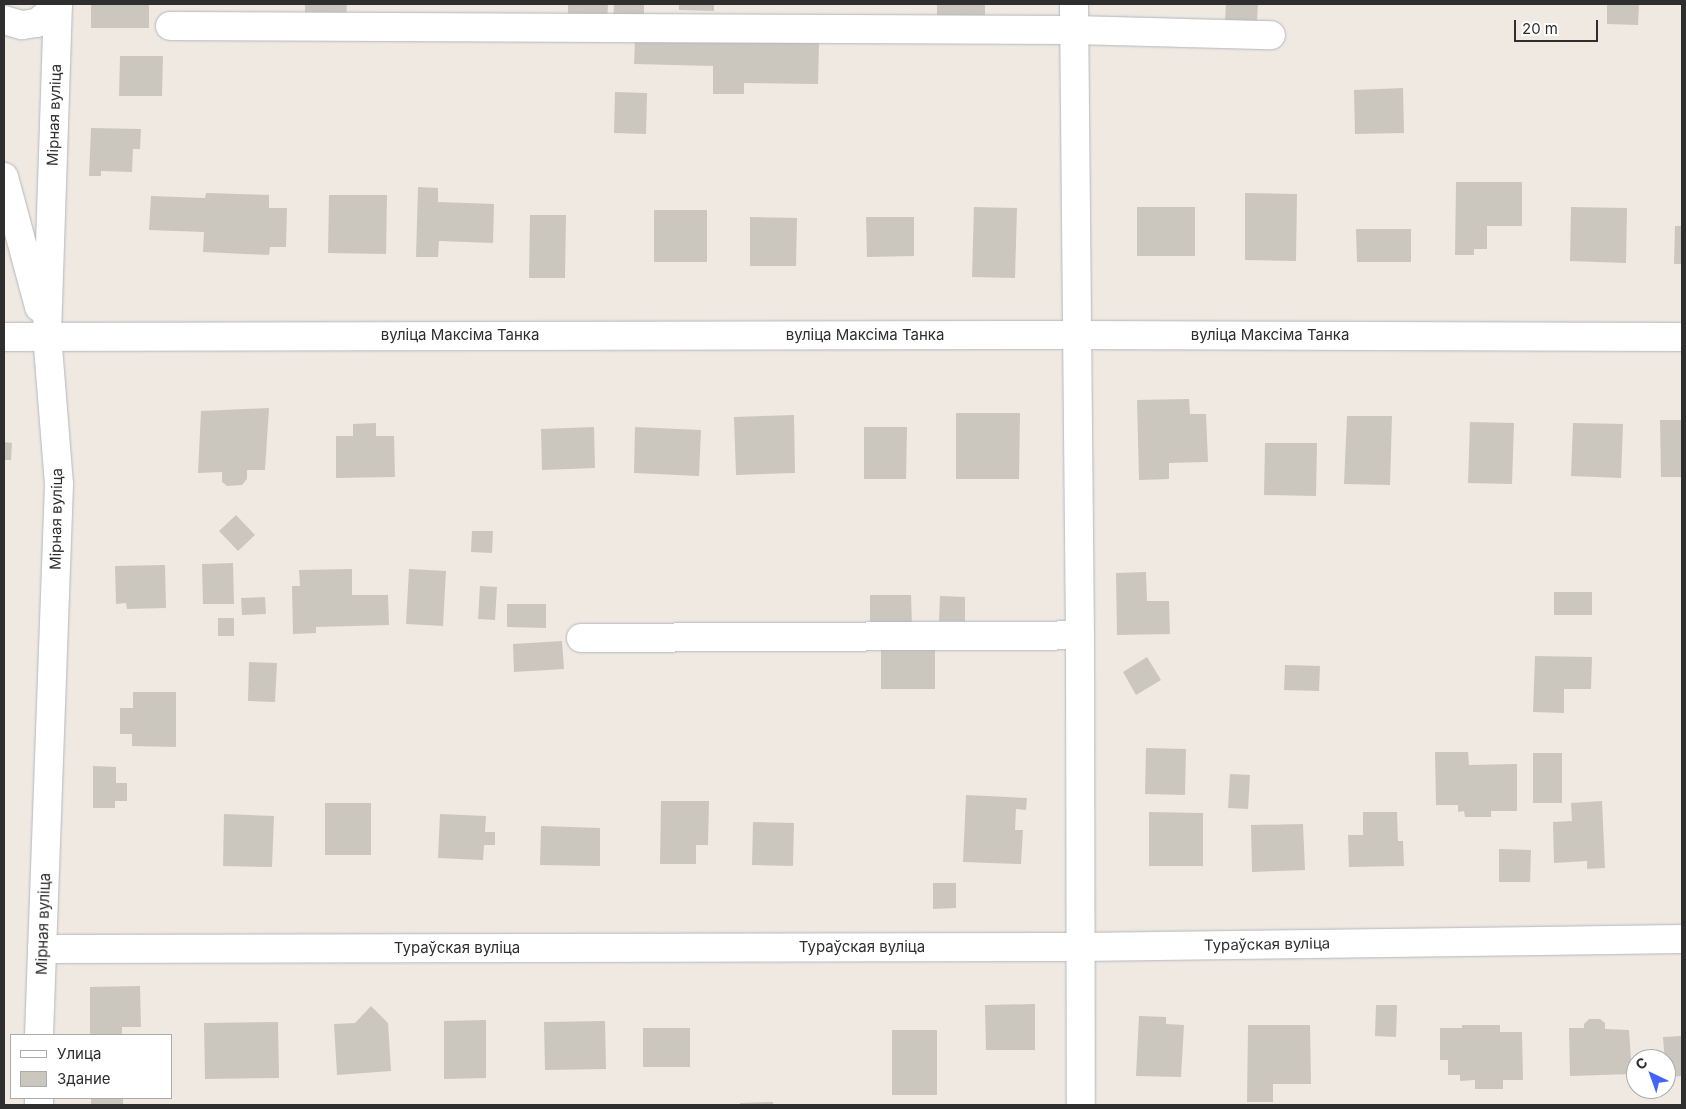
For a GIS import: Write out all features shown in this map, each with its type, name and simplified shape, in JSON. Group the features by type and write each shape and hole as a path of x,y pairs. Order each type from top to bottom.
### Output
{"street":[{"path":"4,20 22,25 38,23 58,5"},
{"name":"Мірная вуліца","path":"39,1034 59,484 47,336 58,5"},
{"path":"1074,17 1080,635 1081,1105"},
{"path":"170,26 1074,17 1271,35"},
{"path":"4,177 47,336"},
{"name":"вуліца Максіма Танка","path":"4,337 1077,335 1682,337"},
{"path":"581,638 1080,635"},
{"name":"Тураўская вуліца","path":"42,949 1081,947 1682,939"}],"building":[{"path":"91,4 149,4 149,28 91,28"},
{"path":"305,4 347,4 346,17 305,16"},
{"path":"568,4 608,4 607,22 568,21"},
{"path":"679,4 714,4 714,11 679,10"},
{"path":"937,4 985,4 985,20 937,19"},
{"path":"1226,4 1258,4 1257,21 1225,20"},
{"path":"1607,4 1639,4 1638,25 1607,24"},
{"path":"614,5 644,5 644,23 613,22"},
{"path":"635,39 819,43 818,84 744,83 744,94 713,94 713,66 634,64"},
{"path":"120,56 163,56 162,96 119,96"},
{"path":"1403,88 1404,133 1355,134 1354,90"},
{"path":"615,92 647,93 646,134 614,133"},
{"path":"91,128 141,129 140,149 133,149 132,172 101,171 101,176 89,176"},
{"path":"1456,182 1522,182 1522,226 1487,226 1487,249 1474,249 1474,255 1455,255"},
{"path":"418,187 438,188 438,202 494,204 493,243 439,241 438,257 416,257"},
{"path":"206,193 269,195 269,208 287,208 286,247 270,247 269,255 203,252 204,232 149,230 151,196 205,198"},
{"path":"1245,193 1297,194 1296,261 1245,260"},
{"path":"329,195 387,195 386,254 328,253"},
{"path":"974,207 1017,208 1015,278 972,277"},
{"path":"1137,207 1195,207 1195,256 1137,256"},
{"path":"1571,207 1627,208 1626,263 1570,261"},
{"path":"654,210 707,210 707,262 654,262"},
{"path":"530,215 566,215 565,278 529,278"},
{"path":"750,217 797,218 796,266 750,266"},
{"path":"866,217 914,217 914,256 867,257"},
{"path":"1675,226 1682,226 1682,264 1674,264"},
{"path":"1356,229 1411,229 1411,262 1357,262"},
{"path":"1189,399 1190,414 1206,414 1208,462 1169,463 1169,479 1139,480 1137,400"},
{"path":"269,408 265,470 247,470 247,479 242,485 227,486 222,482 222,472 198,473 201,411"},
{"path":"956,413 1020,413 1019,479 956,479"},
{"path":"794,415 795,473 736,475 734,417"},
{"path":"1347,416 1392,416 1390,485 1344,484"},
{"path":"1660,420 1682,420 1682,477 1661,477"},
{"path":"1470,422 1514,423 1512,484 1468,483"},
{"path":"376,423 376,436 394,436 395,477 336,478 336,436 353,436 353,424"},
{"path":"1573,423 1623,424 1621,478 1571,476"},
{"path":"594,427 595,468 542,470 541,429"},
{"path":"635,427 701,430 699,476 634,473"},
{"path":"864,427 907,427 906,479 864,479"},
{"path":"4,442 12,443 11,460 4,460"},
{"path":"1265,443 1317,443 1316,496 1264,495"},
{"path":"236,515 255,535 238,551 219,531"},
{"path":"472,531 493,531 492,553 471,552"},
{"path":"233,563 234,604 203,604 202,564"},
{"path":"165,565 166,608 127,609 126,603 116,604 115,566"},
{"path":"352,569 352,595 388,595 389,625 316,627 316,633 293,634 292,586 300,586 299,570"},
{"path":"409,569 446,571 443,626 406,624"},
{"path":"1146,572 1147,601 1169,601 1170,634 1117,635 1116,573"},
{"path":"480,586 497,587 495,620 478,619"},
{"path":"1554,592 1592,592 1592,615 1554,615"},
{"path":"870,595 911,595 912,626 870,627"},
{"path":"940,596 965,597 965,621 939,621"},
{"path":"265,597 266,614 242,615 241,598"},
{"path":"507,604 546,604 546,628 507,627"},
{"path":"218,618 234,618 234,636 218,636"},
{"path":"562,641 564,669 514,672 513,644"},
{"path":"881,650 935,650 935,689 881,689"},
{"path":"1535,656 1592,657 1591,689 1564,689 1564,713 1533,712"},
{"path":"1147,657 1161,680 1136,695 1123,672"},
{"path":"249,662 277,663 275,702 248,701"},
{"path":"1285,665 1320,666 1319,691 1284,690"},
{"path":"133,692 176,692 176,747 132,746 132,734 120,734 120,708 133,708"},
{"path":"1146,748 1186,749 1185,795 1145,794"},
{"path":"1435,752 1468,752 1469,765 1517,764 1517,811 1491,811 1491,817 1465,817 1464,811 1458,812 1458,805 1436,805"},
{"path":"1533,753 1562,753 1562,803 1533,803"},
{"path":"93,766 116,767 116,783 127,783 127,801 115,801 115,808 93,808"},
{"path":"1230,774 1250,775 1248,809 1228,808"},
{"path":"966,795 1027,798 1026,810 1016,809 1015,830 1023,830 1021,864 963,862"},
{"path":"661,801 709,801 708,845 696,845 696,864 660,864"},
{"path":"1602,801 1605,868 1587,869 1587,861 1554,863 1553,822 1572,821 1571,803"},
{"path":"325,803 371,803 371,855 325,855"},
{"path":"1149,812 1203,813 1203,866 1149,866"},
{"path":"1363,812 1397,812 1398,841 1403,841 1404,866 1349,867 1348,835 1363,835"},
{"path":"224,814 274,816 272,867 223,866"},
{"path":"440,814 486,816 485,832 495,832 495,845 484,845 483,860 438,858"},
{"path":"753,822 794,823 793,866 752,865"},
{"path":"1303,824 1305,870 1252,872 1251,825"},
{"path":"541,826 600,828 600,866 540,865"},
{"path":"1499,849 1531,850 1530,882 1499,882"},
{"path":"933,883 956,883 956,908 933,909"},
{"path":"140,986 141,1027 122,1027 122,1034 90,1034 90,987"},
{"path":"1035,1004 1035,1050 986,1050 985,1005"},
{"path":"1376,1005 1397,1005 1396,1037 1375,1036"},
{"path":"371,1006 388,1023 391,1071 337,1075 334,1024 355,1023"},
{"path":"1139,1016 1166,1017 1166,1024 1184,1025 1181,1077 1136,1076"},
{"path":"1589,1019 1600,1019 1605,1023 1605,1029 1629,1030 1630,1049 1626,1049 1626,1074 1570,1076 1569,1028 1584,1028 1584,1024"},
{"path":"486,1020 486,1078 444,1079 444,1021"},
{"path":"605,1021 606,1069 545,1070 544,1022"},
{"path":"278,1022 279,1078 205,1079 204,1023"},
{"path":"1248,1025 1310,1025 1311,1084 1273,1084 1273,1102 1247,1102"},
{"path":"1462,1025 1500,1025 1500,1032 1522,1032 1523,1080 1503,1080 1503,1089 1475,1089 1475,1080 1460,1081 1460,1075 1448,1075 1448,1060 1440,1060 1440,1028 1462,1028"},
{"path":"643,1028 690,1028 690,1067 643,1067"},
{"path":"892,1030 937,1030 937,1095 892,1095"},
{"path":"1682,1036 1682,1076 1676,1076 1676,1049 1664,1049 1663,1037"},
{"path":"91,1099 123,1099 123,1105 91,1105"},
{"path":"773,1102 773,1105 740,1105 740,1103"}]}
